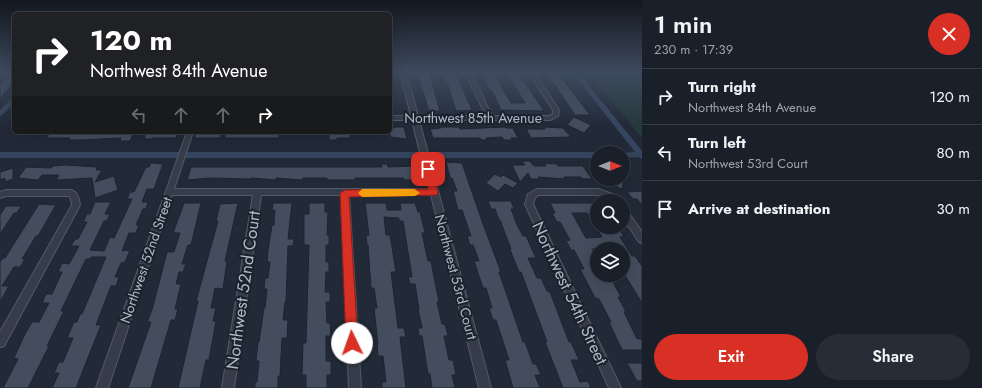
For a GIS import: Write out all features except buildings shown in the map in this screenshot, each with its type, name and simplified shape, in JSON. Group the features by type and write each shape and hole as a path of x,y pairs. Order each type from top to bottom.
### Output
{"street":[{"name":"Northwest 53rd Court","path":"407,90 485,388"},
{"path":"477,90 490,118"},
{"name":"Northwest 85th Avenue","path":"392,118 550,118 556,115 556,110 543,90"},
{"name":"Northwest 52nd Street","path":"102,388 189,134"},
{"path":"169,192 434,192"},
{"name":"Northwest 54th Street","path":"603,194 599,192 537,192 531,196 529,204 615,388"},
{"path":"0,195 6,193 71,193 75,198 76,206 0,342"},
{"name":"Northwest 52nd Court","path":"228,388 257,193"},
{"path":"345,193 355,388"},
{"path":"630,221 642,239"}],"shaded area":[{"path":"603,90 642,90 642,138"}],"waterway":[{"path":"589,90 642,156"},
{"path":"0,114 12,101"},
{"path":"630,155 640,154"},
{"path":"0,155 590,155"}],"slow traffic":[{"path":"362,193 415,193"}],"route":[{"path":"352,343 345,193 434,192 428,169"}]}
